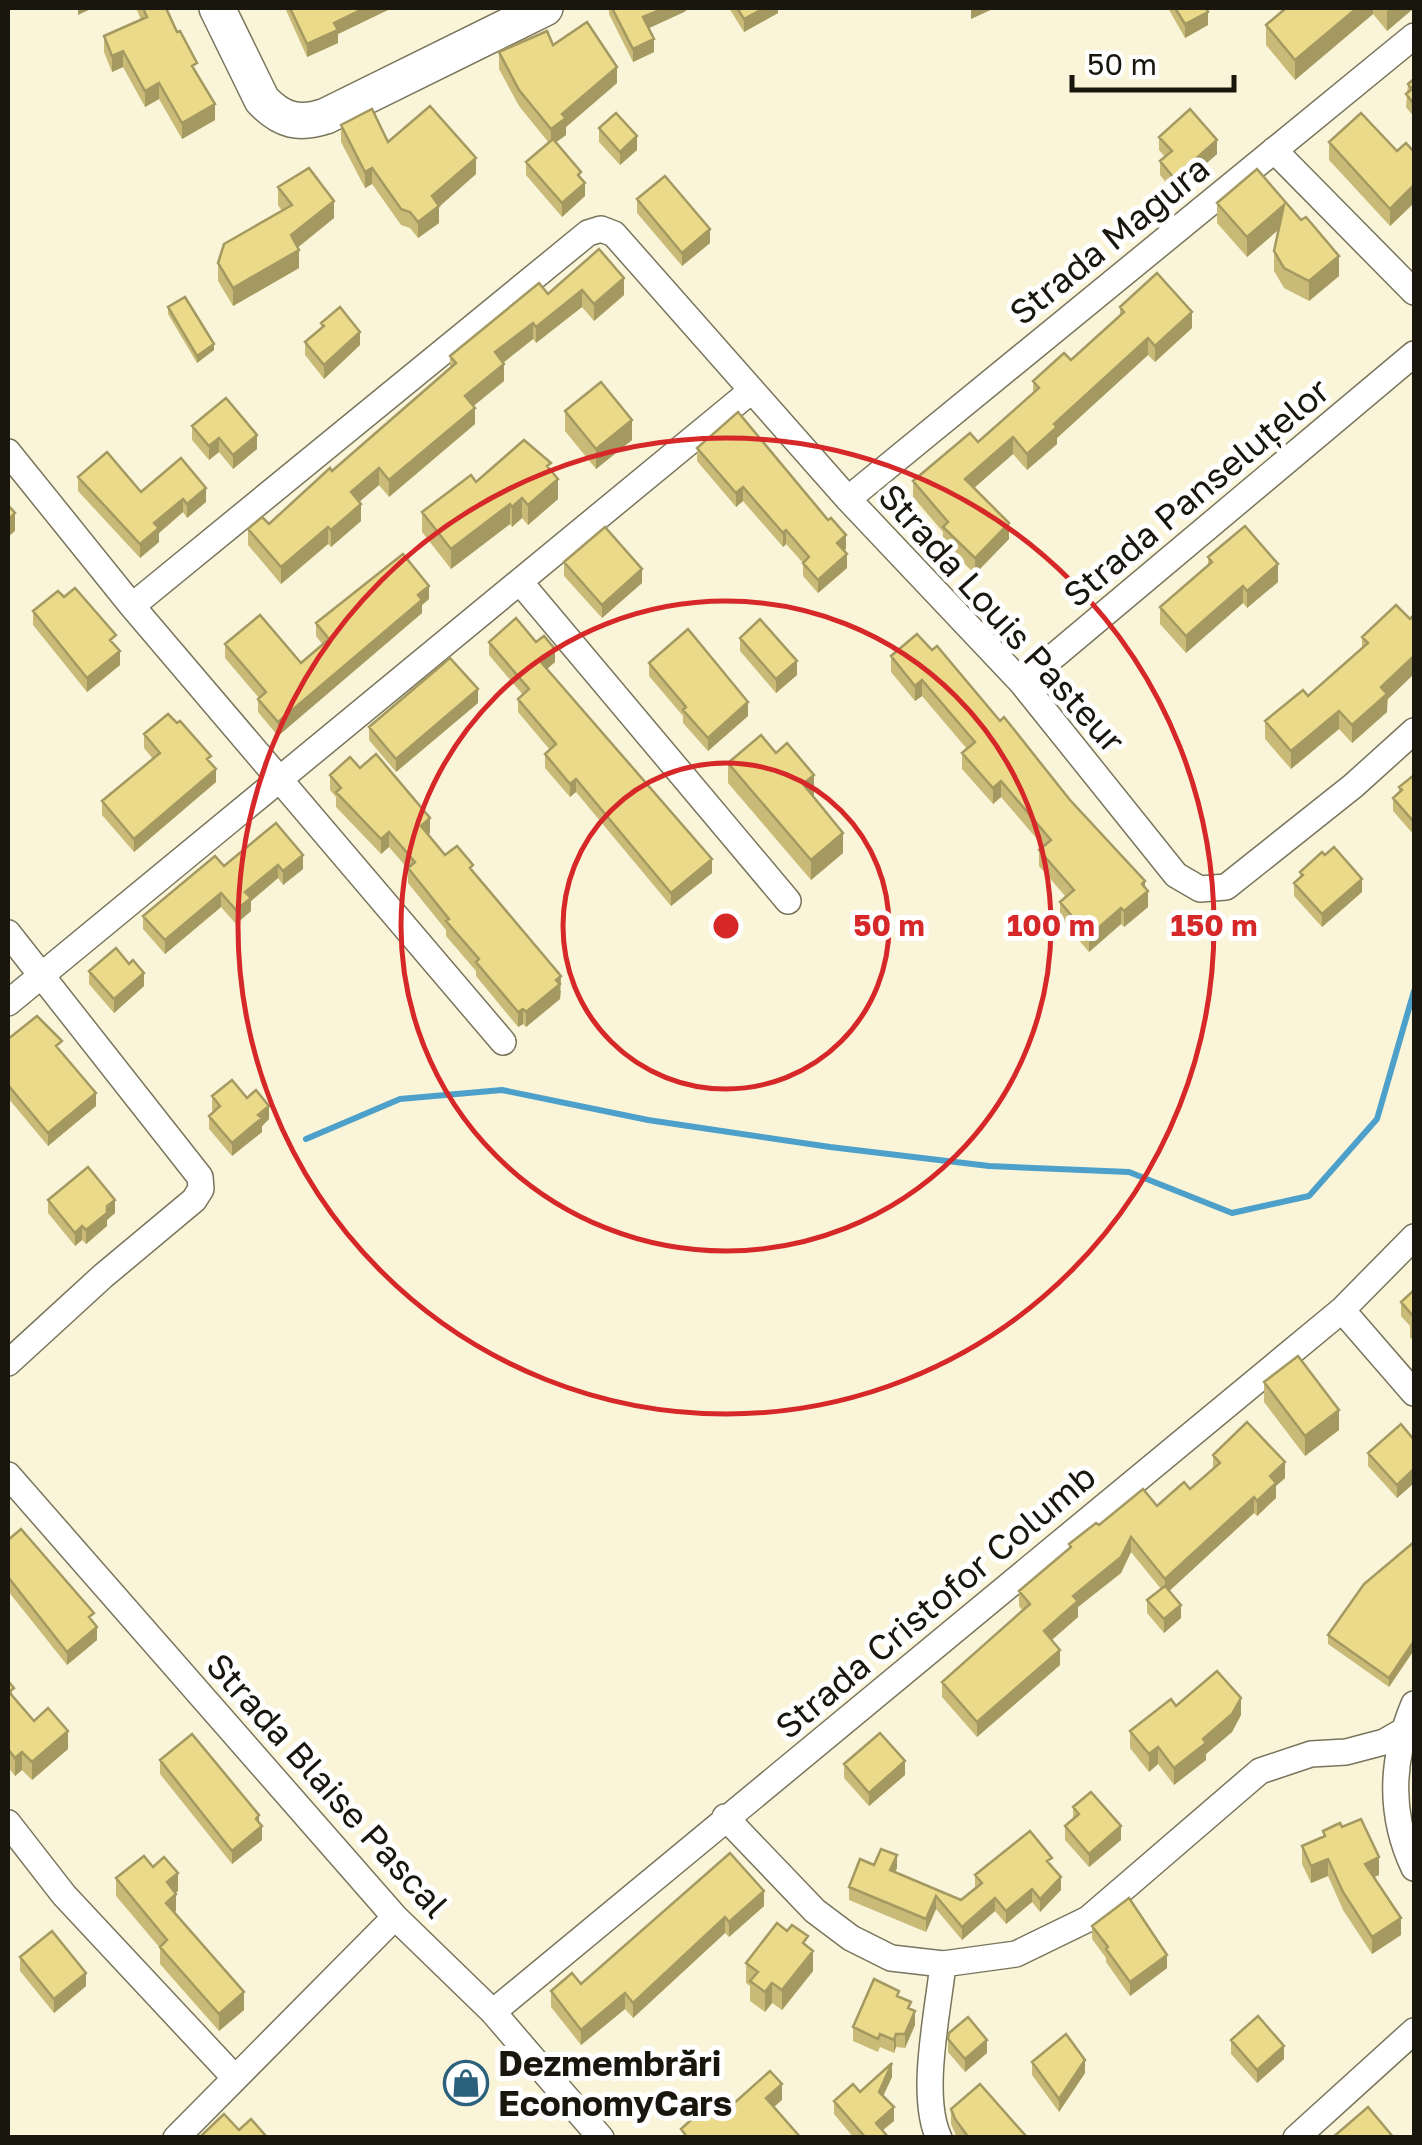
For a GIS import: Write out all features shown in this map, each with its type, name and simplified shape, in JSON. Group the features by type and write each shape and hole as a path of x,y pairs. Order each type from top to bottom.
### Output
{"street":[{"path":"216,8 262,100 290,121 307,122 546,8"},
{"name":"Strada Magura","path":"848,499 1414,36"},
{"path":"1274,150 1414,292"},
{"name":"Strada Louis Pasteur","path":"132,606 588,233 601,229 614,234 848,499 1022,683 1176,875 1200,889 1226,887 1414,732"},
{"name":"Strada Panseluțelor","path":"1022,683 1414,354"},
{"path":"8,1004 751,392"},
{"path":"8,452 132,606 503,1042"},
{"path":"520,582 788,902"},
{"path":"8,932 200,1176 201,1189 194,1200 8,1363"},
{"name":"Strada Cristofor Columb","path":"493,2012 1342,1310 1414,1237"},
{"path":"1342,1310 1414,1393"},
{"name":"Strada Blaise Pascal","path":"8,1475 395,1918 493,2012 601,2138"},
{"path":"1414,1704 1403,1730 1394,1780 1399,1829 1414,1868"},
{"path":"726,1818 815,1911 852,1938 891,1958 944,1964 1016,1954 1088,1919 1260,1771 1311,1754 1346,1752 1384,1742 1403,1730"},
{"path":"8,1824 64,1895 235,2078"},
{"path":"176,2138 395,1918"},
{"path":"939,2138 932,2122 929,2096 944,1964"},
{"path":"1296,2138 1414,2031"}],"building":[{"path":"143,8 166,8 197,63 192,66 215,104 182,123 159,83 145,91 123,51 112,56 104,36 147,17"},
{"path":"290,8 365,8 334,23 338,30 307,44"},
{"path":"612,8 665,8 643,17 654,39 633,49"},
{"path":"737,8 764,8 744,19"},
{"path":"1175,8 1206,8 1208,12 1185,24"},
{"path":"1286,8 1357,8 1295,60 1266,25"},
{"path":"587,22 617,67 562,114 566,118 551,129 519,90 499,52 547,31 553,45"},
{"path":"1414,79 1414,104 1406,94"},
{"path":"430,106 476,158 432,196 439,206 418,222 410,212 401,209 372,168 365,172 341,125 372,109 388,142"},
{"path":"1190,109 1217,140 1174,178 1160,161 1172,151 1159,137"},
{"path":"616,113 637,136 620,152 599,128"},
{"path":"1361,113 1397,151 1406,143 1414,152 1414,185 1390,209 1329,142"},
{"path":"553,139 581,172 578,175 585,183 562,203 526,162"},
{"path":"309,168 334,201 291,235 299,250 233,288 218,263 224,244 292,205 278,187"},
{"path":"1257,169 1339,256 1309,281 1284,268 1274,251 1284,205 1247,237 1217,203"},
{"path":"665,176 710,229 682,253 637,199"},
{"path":"599,249 624,278 594,304 582,290 536,327 533,323 495,352 504,364 465,396 475,408 389,480 379,468 351,492 361,504 281,567 248,529 262,517 269,524 330,468 332,471 456,363 450,356 539,283 548,294"},
{"path":"1157,273 1192,312 1155,346 1148,338 1027,454 1013,437 965,479 1009,523 975,558 943,527 948,522 913,481 970,433 978,442 1039,388 1033,381 1064,353 1071,360 1124,312 1120,307"},
{"path":"185,297 214,344 197,356 168,307"},
{"path":"340,307 360,332 324,365 305,342"},
{"path":"601,382 632,420 596,449 565,411"},
{"path":"226,398 257,435 233,455 219,438 209,446 192,426"},
{"path":"738,412 828,520 831,518 846,535 837,543 847,554 818,580 803,563 809,557 786,530 783,533 743,487 736,493 697,448"},
{"path":"524,440 551,463 547,466 558,479 528,505 522,498 512,507 510,504 451,549 422,512 471,475 476,482"},
{"path":"107,452 141,492 181,458 206,488 187,504 183,499 154,523 159,528 140,544 78,477"},
{"path":"1245,526 1278,564 1247,591 1243,586 1186,636 1160,607 1212,562 1208,557"},
{"path":"605,527 642,569 602,605 564,562"},
{"path":"403,554 429,586 418,595 422,600 278,722 258,699 266,692 225,644 260,615 301,663 329,639 316,623"},
{"path":"75,588 116,635 110,640 120,651 87,678 33,611 58,591 64,597"},
{"path":"1396,605 1410,619 1414,615 1414,656 1381,687 1387,694 1352,725 1339,711 1291,751 1265,721 1303,690 1308,696 1368,643 1362,637"},
{"path":"516,618 536,642 544,636 555,649 540,661 712,859 671,893 576,779 570,784 545,754 556,744 518,699 529,689 489,642"},
{"path":"760,619 797,661 776,679 740,638"},
{"path":"688,629 748,702 708,738 649,663"},
{"path":"917,634 932,650 937,646 1000,721 1004,717 1070,800 1145,881 1142,884 1148,891 1089,936 1060,902 1074,890 1039,850 1051,840 1001,781 993,788 962,753 975,742 922,680 915,686 891,656"},
{"path":"450,658 478,689 396,759 369,727"},
{"path":"168,714 177,723 180,721 211,756 207,759 216,769 134,839 102,801 160,753 144,734"},
{"path":"761,735 776,753 787,743 814,775 803,784 843,833 811,860 728,763"},
{"path":"376,754 430,818 421,826 445,855 457,846 473,865 470,868 561,976 556,980 560,984 526,1012 518,1012 476,962 479,959 408,868 415,862 389,832 381,839 336,792 341,788 330,775 350,757 360,768"},
{"path":"1414,775 1414,822 1393,798"},
{"path":"276,823 303,855 283,871 278,865 245,892 251,898 236,910 221,893 165,940 143,916 215,856 224,866"},
{"path":"1334,847 1362,879 1322,914 1294,883 1322,852 1325,855"},
{"path":"116,948 129,964 133,960 144,973 114,999 89,971"},
{"path":"37,1016 62,1041 56,1046 96,1093 48,1133 8,1085 8,1039"},
{"path":"232,1080 247,1098 256,1090 269,1106 258,1115 262,1118 232,1143 209,1116 220,1106 212,1096"},
{"path":"88,1167 115,1200 107,1206 107,1213 86,1230 82,1226 75,1233 48,1200"},
{"path":"1414,1290 1414,1317 1401,1302"},
{"path":"1298,1356 1339,1410 1305,1436 1264,1382"},
{"path":"1247,1422 1285,1462 1270,1476 1276,1483 1257,1501 1254,1497 1165,1579 1131,1537 1121,1557 1073,1596 1078,1601 1044,1631 1060,1650 977,1722 942,1682 1030,1604 1019,1591 1071,1547 1069,1544 1143,1489 1157,1506 1184,1482 1190,1489 1220,1463 1213,1455"},
{"path":"1401,1424 1414,1440 1414,1469 1397,1485 1368,1453"},
{"path":"21,1529 94,1613 89,1617 97,1627 67,1652 8,1577 8,1540"},
{"path":"1414,1542 1414,1641 1389,1678 1328,1635 1364,1584"},
{"path":"1165,1586 1181,1605 1164,1619 1147,1600"},
{"path":"1217,1671 1241,1698 1232,1714 1203,1739 1206,1743 1174,1768 1158,1747 1149,1754 1130,1731 1171,1699 1176,1706"},
{"path":"8,1681 14,1688 9,1692 34,1721 48,1708 68,1731 32,1762 22,1752 15,1758 8,1749"},
{"path":"880,1733 905,1761 869,1793 844,1764"},
{"path":"192,1734 259,1815 256,1819 262,1826 232,1851 160,1760"},
{"path":"1091,1792 1121,1826 1089,1854 1065,1826 1079,1814 1073,1807"},
{"path":"1361,1819 1379,1857 1365,1864 1401,1918 1372,1937 1343,1892 1328,1859 1311,1866 1302,1846 1325,1836 1323,1831 1340,1823 1342,1827"},
{"path":"1030,1831 1052,1858 1047,1861 1061,1877 1040,1899 1032,1889 1006,1911 995,1898 962,1927 936,1896 926,1919 849,1887 860,1859 874,1865 881,1849 897,1855 890,1870 961,1900 982,1883 975,1875"},
{"path":"730,1853 764,1891 729,1922 725,1917 633,2003 625,1993 581,2030 551,1991 572,1973 581,1984"},
{"path":"144,1856 153,1867 164,1857 178,1873 167,1882 176,1894 166,1903 244,1992 219,2014 160,1947 167,1940 116,1878"},
{"path":"1129,1898 1167,1955 1130,1982 1092,1926"},
{"path":"777,1923 787,1931 792,1925 808,1936 803,1943 813,1951 782,1990 772,1983 765,1992 750,1981 758,1972 746,1963"},
{"path":"52,1931 86,1973 54,1999 20,1957"},
{"path":"874,1979 899,1991 897,1996 911,2002 908,2008 915,2011 905,2034 896,2034 894,2040 880,2034 878,2039 853,2027"},
{"path":"1258,2016 1284,2046 1257,2070 1231,2040"},
{"path":"968,2017 987,2040 965,2059 948,2039 949,2033"},
{"path":"1066,2034 1085,2060 1059,2099 1032,2062"},
{"path":"892,2063 879,2092 894,2107 876,2123 889,2138 866,2138 834,2101 853,2084 860,2092"},
{"path":"770,2071 782,2084 766,2098 801,2138 686,2138 681,2129 720,2094 731,2106"},
{"path":"980,2084 1025,2135 1022,2138 969,2138 951,2109"},
{"path":"1368,2107 1394,2138 1332,2138"},
{"path":"224,2114 239,2130 251,2119 265,2135 204,2138 202,2135"}],"waterway":[{"path":"306,1139 400,1099 502,1090 648,1120 830,1147 989,1166 1129,1172 1232,1213 1309,1196 1377,1119 1414,991"}],"place":[{"name":"Dezmembrări EconomyCars","path":"466,2083"}]}
